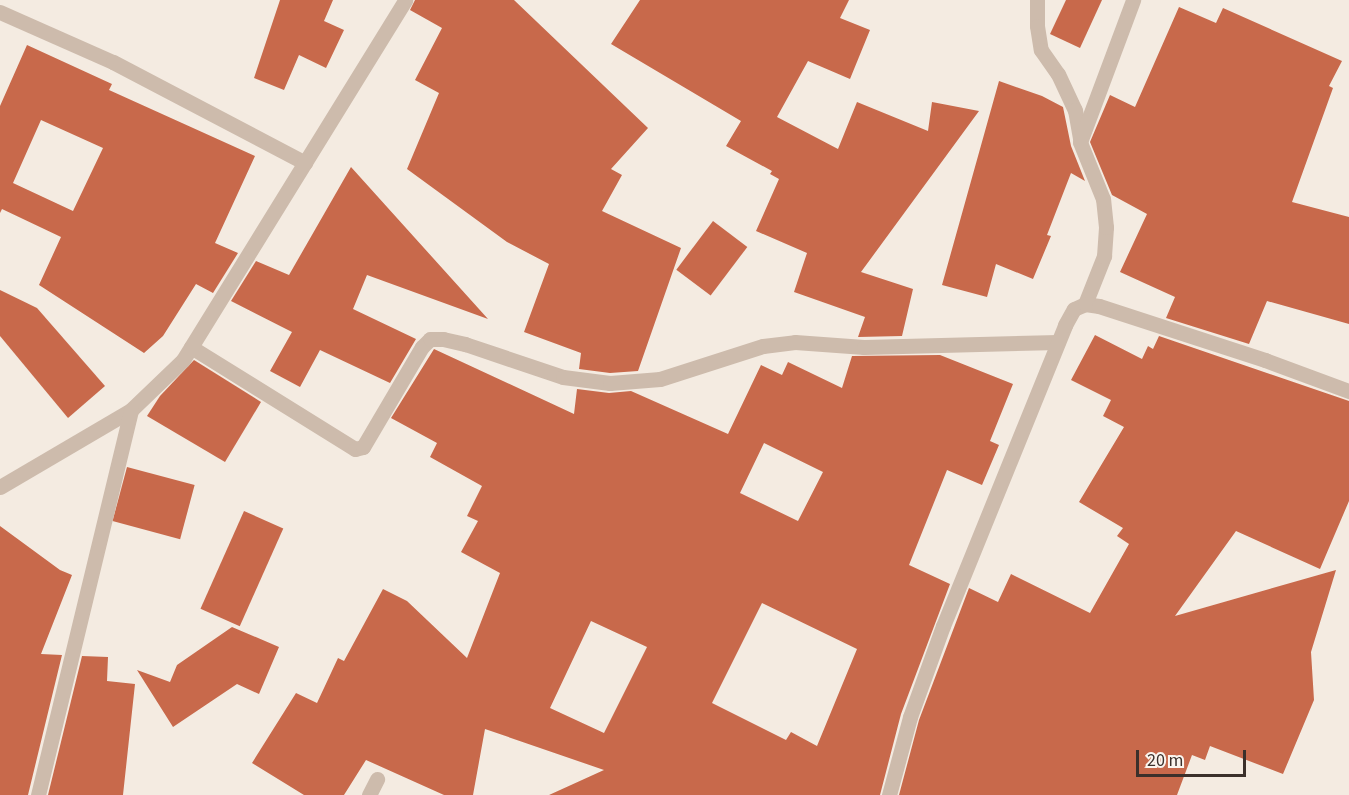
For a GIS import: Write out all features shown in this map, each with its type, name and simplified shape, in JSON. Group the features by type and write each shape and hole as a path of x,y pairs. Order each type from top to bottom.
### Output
{"street":[{"path":"0,487 131,410 183,360 405,0"},
{"path":"1037,0 1037,26 1041,50 1059,74 1075,110 1080,142 1103,199 1106,227 1104,256 1085,304"},
{"path":"1080,142 1133,0"},
{"path":"0,12 113,62 305,163"},
{"path":"889,795 910,717 943,626 1058,342 1074,309 1085,304 1099,306 1265,360 1349,391"},
{"path":"192,347 356,449 363,447 422,347 430,339 443,339 465,344 563,377 610,383 660,380 763,346 795,342 864,347 983,342 1058,342"},
{"path":"38,795 131,410"},
{"path":"369,795 377,779"}],"building":[{"path":"280,0 333,0 324,21 344,30 326,68 299,55 284,90 254,78"},
{"path":"415,0 514,0 648,128 611,169 622,175 602,211 681,248 638,371 610,373 579,369 581,353 524,332 549,264 507,242 407,169 439,93 415,80 442,28 410,10"},
{"path":"640,0 849,0 840,18 870,30 850,79 808,61 777,117 838,149 857,102 928,131 932,102 979,111 861,272 913,289 902,336 858,337 865,317 794,292 807,253 756,231 779,179 770,174 772,171 726,146 741,121 611,44"},
{"path":"1066,0 1102,0 1080,48 1050,34"},
{"path":"1179,7 1216,23 1223,8 1342,61 1329,86 1333,88 1292,202 1349,217 1349,324 1267,301 1249,344 1166,318 1175,297 1120,272 1147,214 1112,195 1090,142 1110,95 1135,107"},
{"path":"27,45 112,84 109,90 255,156 215,243 238,253 213,293 196,284 163,336 144,353 39,285 61,237 2,209 0,213 0,106","holes":["41,120 103,148 73,211 13,183"]},
{"path":"999,81 1042,96 1063,107 1071,146 1085,181 1071,173 1047,235 1051,236 1033,279 996,264 987,297 942,285"},
{"path":"351,167 488,319 367,275 353,309 416,339 390,383 320,350 300,387 270,371 292,332 231,301 256,261 289,275"},
{"path":"713,221 747,247 711,296 676,270"},
{"path":"0,290 37,308 105,386 68,418 0,336"},
{"path":"1095,335 1142,359 1148,346 1153,349 1159,336 1349,401 1349,501 1320,569 1236,531 1175,616 1336,570 1311,652 1314,700 1283,774 1210,746 1205,760 1192,755 1177,795 899,795 919,720 969,588 998,602 1011,574 1090,613 1129,544 1117,536 1123,528 1079,502 1124,427 1103,416 1111,400 1071,380"},
{"path":"434,349 574,414 577,389 609,393 631,391 728,434 761,365 782,375 788,362 842,388 852,356 940,355 1013,384 990,441 999,445 982,485 947,470 909,565 950,584 901,714 880,795 549,795 604,770 485,729 473,795 444,795 366,760 344,795 304,795 252,763 296,693 317,703 338,658 344,661 383,589 407,601 467,658 500,573 461,552 478,521 467,516 482,486 430,457 437,443 391,418","holes":["764,443 823,472 798,521 740,493","762,603 857,649 817,746 791,732 786,740 712,703","591,621 647,647 604,733 550,708"]},
{"path":"194,360 261,402 225,462 147,416 160,396"},
{"path":"127,467 195,485 180,539 113,521"},
{"path":"244,511 283,528 240,626 200,609"},
{"path":"0,526 60,570 72,575 41,654 62,655 28,795 0,795"},
{"path":"232,627 279,647 259,694 237,684 173,727 137,670 170,682 177,665"},
{"path":"82,656 108,657 107,681 135,684 123,795 48,795"}]}
